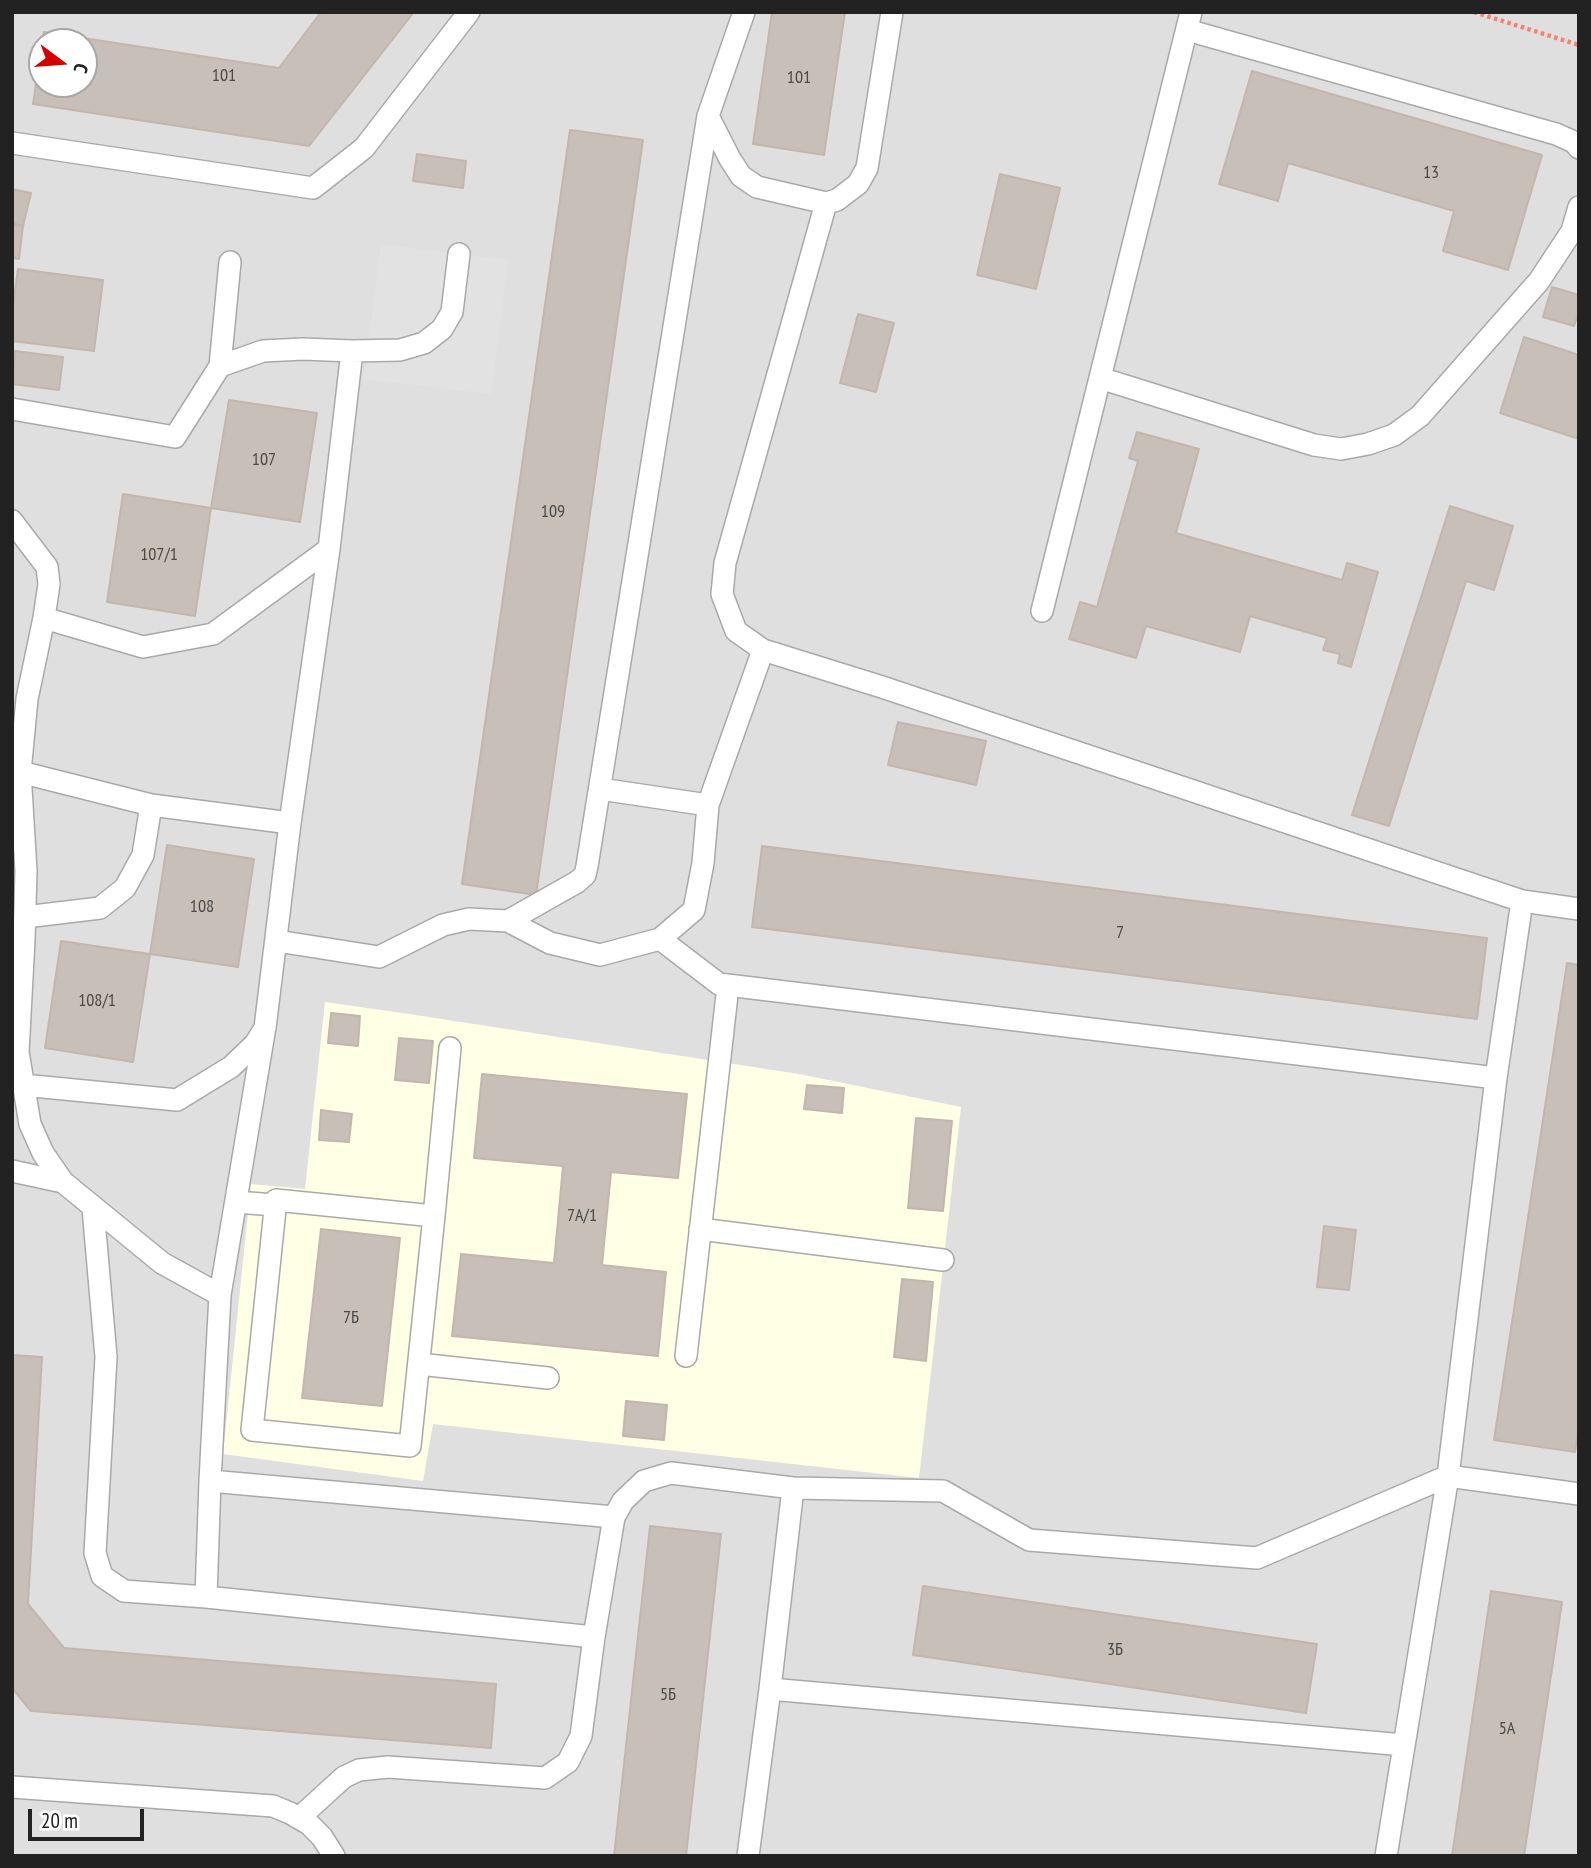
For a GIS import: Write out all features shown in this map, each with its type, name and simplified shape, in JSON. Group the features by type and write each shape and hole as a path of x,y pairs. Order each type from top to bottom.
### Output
{"lane":[{"path":"12,143 313,188 365,148 469,12"},
{"path":"508,921 584,875 708,116 744,12"},
{"path":"708,116 741,176 757,187 826,203 837,200 858,184 867,168 892,12"},
{"path":"1042,611 1189,21 1556,134 1574,142 1579,148"},
{"path":"826,203 724,563 722,594 736,631 763,650 1522,901 1579,908"},
{"path":"1100,378 1314,445 1341,449 1394,435 1420,416 1539,281 1572,231 1579,207"},
{"path":"220,366 263,351 400,350 424,343 442,329 452,312 459,254"},
{"path":"12,410 175,438 220,366 230,261"},
{"path":"205,1597 220,1295 265,1028 290,823 329,549 352,351"},
{"path":"12,521 47,566 49,584 44,618 20,699 20,772 26,871 18,1052 30,1124 43,1153 63,1182 162,1263 220,1295"},
{"path":"44,618 143,647 213,635 329,549"},
{"path":"277,941 379,957 443,925 469,919 508,921 550,943 600,955 660,939 694,909 703,863 708,805 763,650"},
{"path":"20,772 151,804 290,823"},
{"path":"600,789 708,805"},
{"path":"25,917 100,908 125,888 143,855 151,804"},
{"path":"1386,1856 1448,1476 1496,1078 1522,901"},
{"path":"660,939 719,984 728,986 1496,1078"},
{"path":"686,1356 728,986"},
{"path":"23,1085 177,1100 231,1067 255,1044 265,1028"},
{"path":"434,1216 276,1200 252,1430 410,1446 434,1216 450,1048"},
{"path":"12,1171 63,1182"},
{"path":"236,1202 275,1205"},
{"path":"93,1208 106,1357 95,1553 102,1576 124,1591 594,1637"},
{"path":"700,1228 943,1260"},
{"path":"419,1364 548,1378"},
{"path":"299,1818 344,1777 359,1770 388,1767 545,1778 568,1762 581,1736 614,1517 623,1501 644,1481 671,1473 793,1488 943,1491 1029,1541 1257,1558 1448,1476 1579,1494"},
{"path":"210,1480 614,1517"},
{"path":"748,1856 793,1488"},
{"path":"770,1689 1404,1745"},
{"path":"12,1787 273,1806 309,1824 322,1837 334,1856"}],"path":[{"path":"1474,12 1579,45"}],"shaded area":[{"path":"12,12 1579,12 1579,1856 12,1856"},
{"path":"381,244 508,260 491,394 364,379"},
{"path":"325,1002 799,1074 961,1107 919,1478 433,1424 423,1481 223,1454 251,1184 305,1189"}],"building":[{"path":"321,12 414,12 309,146 33,104 34,98 98,98 98,40 279,68"},
{"path":"772,12 845,12 824,155 753,144"},
{"path":"1252,71 1542,155 1508,270 1443,251 1454,211 1288,163 1278,201 1219,184"},
{"path":"570,130 643,140 536,895 462,884"},
{"path":"417,154 466,161 463,188 413,181"},
{"path":"1000,174 1060,188 1036,289 977,275"},
{"path":"12,189 31,193 23,226 12,223"},
{"path":"12,224 23,226 19,259 12,258"},
{"path":"18,269 103,280 94,351 12,341 12,313"},
{"path":"1552,287 1579,295 1579,311 1574,326 1543,317"},
{"path":"858,314 894,323 876,392 840,383"},
{"path":"1524,337 1579,355 1579,439 1500,413"},
{"path":"15,351 63,357 59,390 12,384"},
{"path":"229,400 317,413 300,522 211,508"},
{"path":"1137,432 1199,449 1176,533 1342,580 1347,563 1378,572 1351,667 1338,663 1340,654 1323,650 1327,638 1250,616 1240,652 1146,626 1136,658 1069,639 1080,602 1097,607 1138,461 1129,458"},
{"path":"123,494 211,508 195,616 107,602"},
{"path":"1450,506 1513,526 1494,590 1466,581 1389,826 1352,815"},
{"path":"898,722 986,741 976,785 888,765"},
{"path":"167,845 254,859 238,967 150,954"},
{"path":"762,846 1487,938 1477,1019 752,927"},
{"path":"61,941 150,954 133,1062 45,1048"},
{"path":"1567,963 1579,965 1579,1424 1575,1452 1494,1440"},
{"path":"331,1013 360,1016 358,1046 328,1043"},
{"path":"399,1038 433,1041 429,1083 395,1080"},
{"path":"482,1074 687,1094 678,1178 611,1172 602,1265 666,1272 658,1356 452,1336 461,1254 554,1263 563,1166 474,1158"},
{"path":"807,1085 844,1088 842,1113 804,1109"},
{"path":"321,1110 352,1114 349,1142 319,1140"},
{"path":"916,1118 952,1121 943,1211 908,1208"},
{"path":"1324,1226 1356,1230 1349,1290 1317,1287"},
{"path":"321,1229 400,1238 382,1406 302,1398"},
{"path":"902,1279 933,1282 926,1361 894,1357"},
{"path":"12,1355 42,1357 28,1604 64,1648 496,1684 491,1748 31,1711 12,1688"},
{"path":"626,1401 667,1405 664,1440 623,1436"},
{"path":"650,1526 721,1534 686,1856 614,1856"},
{"path":"923,1586 1317,1644 1306,1713 913,1655"},
{"path":"1491,1591 1562,1602 1524,1856 1452,1856"}]}
